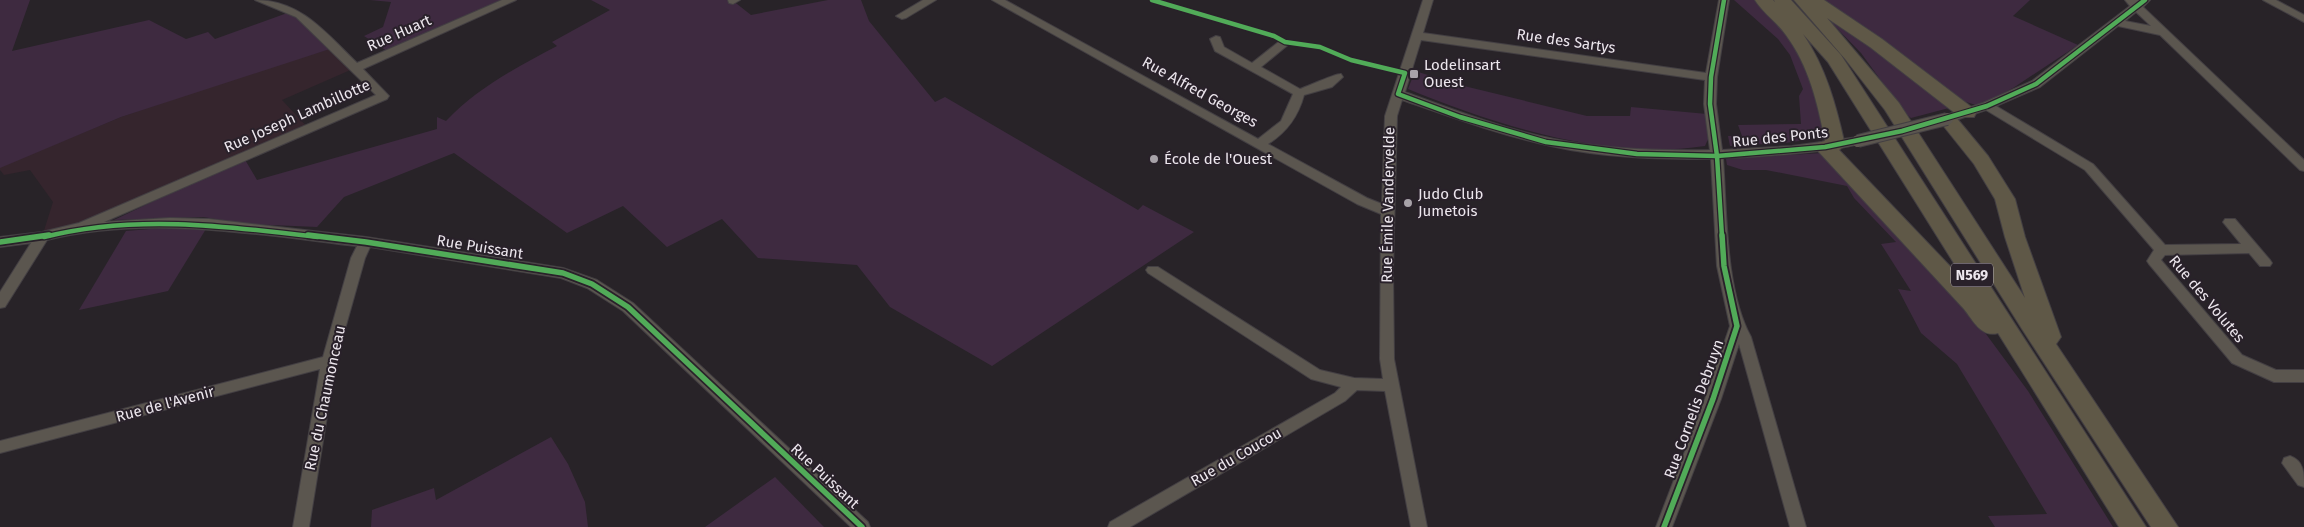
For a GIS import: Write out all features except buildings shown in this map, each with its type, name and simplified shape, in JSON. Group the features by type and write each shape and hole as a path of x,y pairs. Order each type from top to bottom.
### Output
{"highway":[{"path":"1763,0 1803,46 1816,71 1827,98 1830,146 1972,303 2051,399"},
{"name":"N569","path":"1782,0 1835,59 2133,527"},
{"name":"N569","path":"1802,0 1852,56 1892,107 2064,375 2165,527"},
{"path":"1811,0 1876,43 1967,113"},
{"path":"1947,119 1981,160 2005,199 2034,294 2064,375"}],"street":[{"name":"Rue Joseph Lambillotte","path":"78,228 383,96 300,15 260,0"},
{"name":"Rue Huart","path":"355,68 510,0"},
{"path":"902,16 931,0"},
{"name":"Rue Alfred Georges","path":"997,0 1362,202 1387,211"},
{"name":"Rue Émile Vandervelde","path":"1419,527 1391,385 1385,340 1387,211 1391,113 1428,0"},
{"name":"Rue Cornelis Debruyn","path":"1724,0 1711,77 1710,104 1717,156 1724,266 1737,326 1744,337 1798,527"},
{"path":"2268,0 2304,19"},
{"path":"2137,2 2164,33 2304,167"},
{"name":"Rue des Ponts","path":"1398,94 1460,116 1546,142 1637,154 1717,156 1830,146 1858,141 1967,113 2036,84 2116,22 2137,2"},
{"path":"2116,22 2164,33"},
{"name":"Rue des Sartys","path":"1417,36 1711,77"},
{"path":"1216,39 1219,49 1299,93 1328,84 1338,77"},
{"path":"1254,67 1285,42"},
{"path":"1259,144 1280,131 1295,108 1299,93"},
{"name":"Rue des Volutes","path":"1987,106 2089,167 2161,250"},
{"path":"2230,222 2266,263"},
{"name":"Rue Puissant","path":"0,242 42,236 78,228 170,223 209,224 366,242 563,273 592,284 628,307 862,527"},
{"path":"0,303 42,236"},
{"name":"Rue du Chaumonceau","path":"301,527 329,361 358,258 366,242"},
{"name":"Rue des Volutes","path":"2161,250 2253,248"},
{"name":"Rue des Volutes","path":"2161,250 2154,261 2237,359 2274,376 2304,376"},
{"path":"1153,270 1316,375 1354,384 1391,385"},
{"name":"Rue Cornelis Debruyn","path":"1664,527 1714,399 1737,326"},
{"name":"Rue de l'Avenir","path":"0,447 329,361"},
{"name":"Rue du Coucou","path":"1116,527 1340,396 1354,384"},
{"path":"2290,463 2304,480"}],"shaded area":[{"path":"0,0 30,0 12,51 149,20 186,39 208,32 215,39 290,12 333,48 121,117 0,168"},
{"path":"370,0 511,0 390,53 364,36 383,27 391,2"},
{"path":"591,0 732,0 751,15 828,0 861,0 869,21 935,102 945,97 1138,210 1143,205 1194,232 992,366 890,307 857,265 758,258 722,219 667,247 623,206 567,233 454,153 344,197 317,227 248,224 203,217 114,220 244,158 257,180 437,129 437,117 446,121 484,88 512,70 557,46 552,42 610,10"},
{"path":"1734,0 1760,0 1793,37 1817,86 1828,137 1785,143 1730,146 1728,136 1742,136 1738,125 1801,124 1799,96 1803,89 1790,55 1778,39"},
{"path":"1821,0 2030,0 2013,16 2078,45 2013,88 1979,106 1963,101"},
{"path":"1822,7 1949,108 1911,118 1904,112 1861,53 1828,19"},
{"path":"333,48 355,68 282,100 310,130 42,237 53,202 30,170 4,175 0,170 0,167 121,117 259,70"},
{"path":"1415,71 1464,86 1587,116 1630,116 1631,107 1707,114 1709,137 1705,146 1668,149 1630,149 1554,137 1479,116 1408,89"},
{"path":"1822,153 1986,334 2028,391 2113,527 1995,527 1988,516 2047,514 1957,364 1921,333 1898,289 1911,291 1881,244 1896,242 1854,198 1847,186 1766,170 1743,170 1727,165 1726,159"},
{"path":"209,224 168,291 79,310 126,231"},
{"path":"551,437 568,464 585,502 588,527 371,527 372,510 434,488 436,500"},
{"path":"775,477 824,527 705,527"}],"cycle path":[{"path":"1152,0 1274,36 1285,42 1320,47 1351,60 1405,73 1398,94 1460,117 1546,142 1637,154 1717,156 1825,147 1902,131 1987,106 2036,84 2145,0"},
{"path":"1664,527 1713,399 1737,326 1724,266 1717,156 1710,104 1711,77 1724,0"},
{"path":"0,242 42,237 78,228 170,223 209,224 366,242 563,273 592,284 628,307 862,527"}],"place":[{"name":"Lodelinsart Ouest","path":"1414,74"},
{"name":"École de l'Ouest","path":"1154,159"},
{"name":"Judo Club Jumetois","path":"1408,203"}]}
